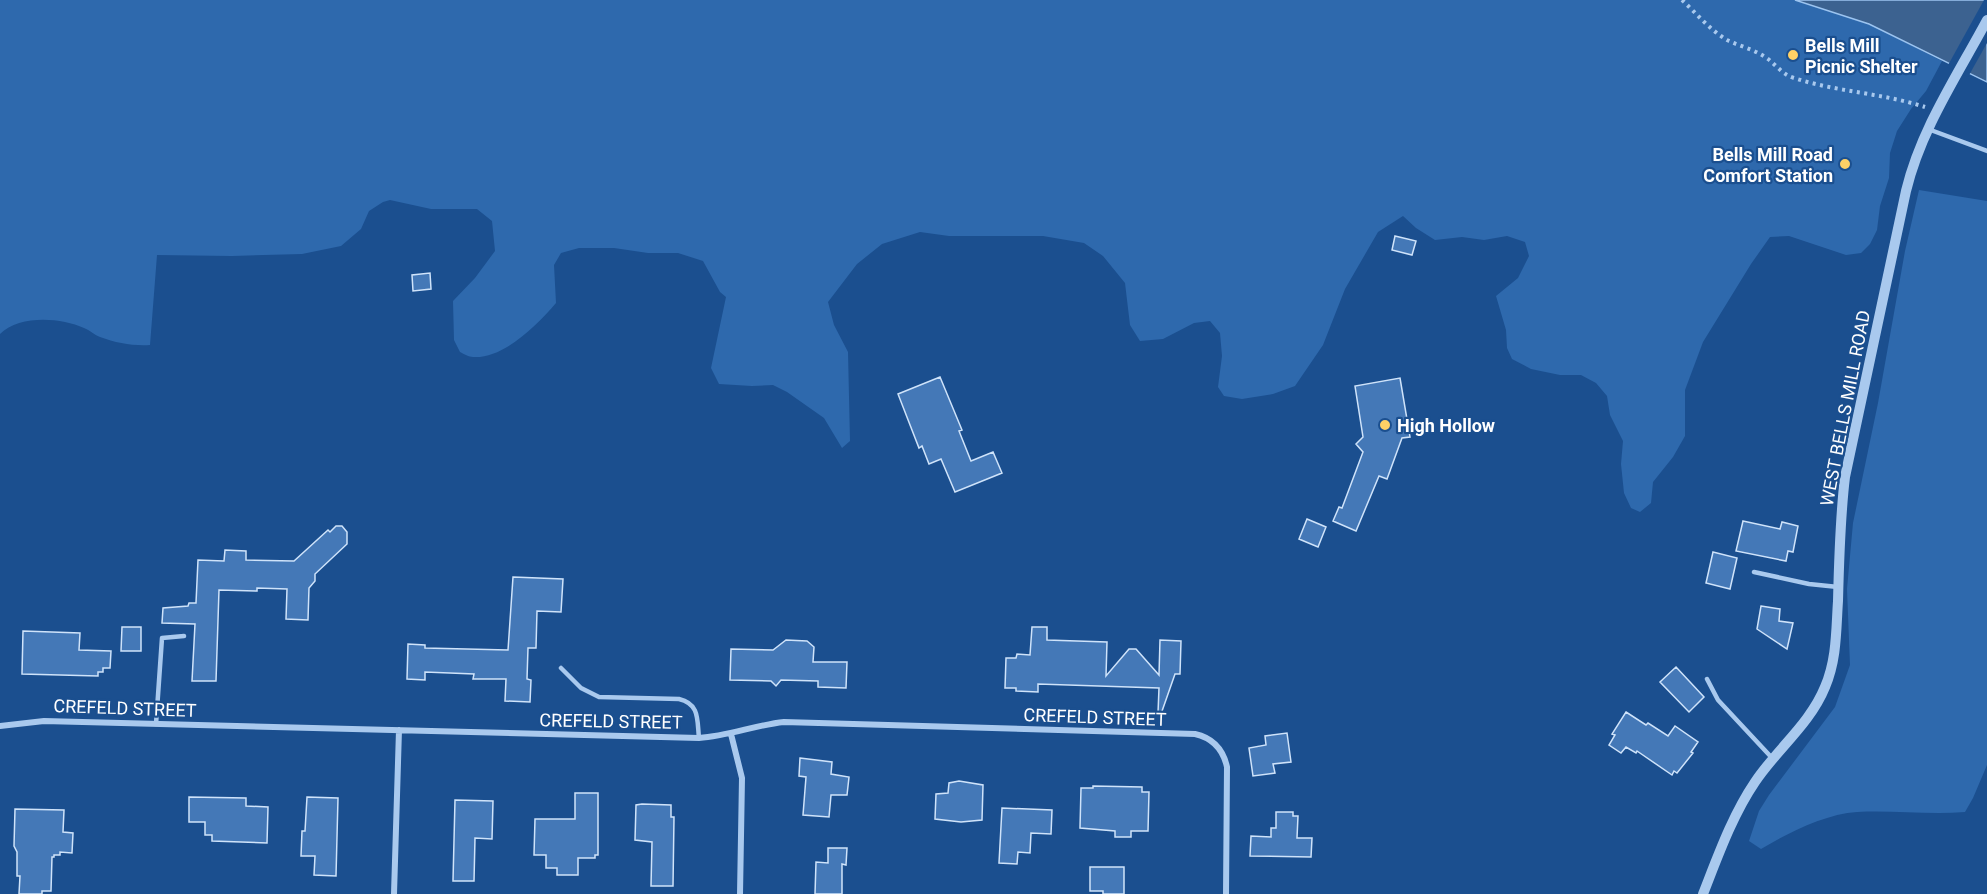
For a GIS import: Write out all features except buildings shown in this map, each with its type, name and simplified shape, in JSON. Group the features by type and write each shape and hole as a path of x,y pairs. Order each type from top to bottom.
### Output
{"street":[{"name":"WEST BELLS MILL ROAD","path":"1703,894 1735,818 1755,783 1807,720 1826,686 1835,647 1842,507 1850,452 1906,191 1914,161 1942,98 1987,20"},
{"name":"CREFELD STREET","path":"0,726 44,721 699,738 731,734 750,727 784,722 1195,734 1216,744 1222,752 1227,767 1226,894"},
{"path":"394,894 399,730"},
{"path":"731,734 742,778 740,894"}],"lane":[{"path":"1928,129 1987,151"},
{"path":"1754,572 1809,584 1838,587"},
{"path":"156,724 162,638 184,636"},
{"path":"561,668 581,688 599,697 688,701 696,713 699,738"},
{"path":"1707,679 1718,700 1773,759"}],"path":[{"path":"1682,0 1727,40 1765,57 1782,73 1793,78 1924,107"}],"shaded area":[{"path":"0,0 1795,0 1869,24 1942,61 1926,91 1897,131 1890,153 1889,178 1880,206 1877,230 1870,244 1861,253 1846,255 1789,236 1770,237 1751,264 1703,342 1685,390 1685,436 1673,457 1653,482 1651,503 1640,512 1631,508 1624,493 1621,464 1623,441 1610,415 1607,396 1596,383 1581,375 1560,375 1531,369 1512,359 1507,348 1506,330 1496,296 1518,278 1529,256 1525,242 1507,236 1484,240 1462,237 1435,240 1403,216 1378,232 1345,289 1323,345 1295,386 1273,394 1242,399 1224,396 1218,387 1222,356 1220,333 1210,321 1194,323 1163,339 1140,341 1130,325 1125,283 1103,256 1084,243 1043,236 949,236 920,232 882,244 857,264 828,302 834,325 848,352 850,441 842,448 824,418 787,392 773,385 719,384 711,368 726,297 720,292 703,261 678,253 579,248 561,253 554,265 556,303 540,321 519,339 497,352 473,357 460,352 454,340 453,301 475,278 495,251 492,221 477,209 431,209 390,200 369,211 361,229 341,246 302,254 157,255 150,345 112,341 74,324 52,320 29,321 8,328 0,334"},
{"path":"1795,0 1987,0 1987,82 1869,24"},
{"path":"1919,190 1987,201 1987,765 1965,812 1857,812 1832,816 1807,825 1761,849 1749,841 1759,811 1835,707 1850,665 1847,589 1853,523 1878,403 1905,251"}],"pier":[{"path":"1984,0 1987,0 1987,43 1968,77 1947,67"}],"place":[{"name":"Bells Mill Picnic Shelter","path":"1793,55"},
{"name":"Bells Mill Road Comfort Station","path":"1845,164"},
{"name":"High Hollow","path":"1385,425"}]}
